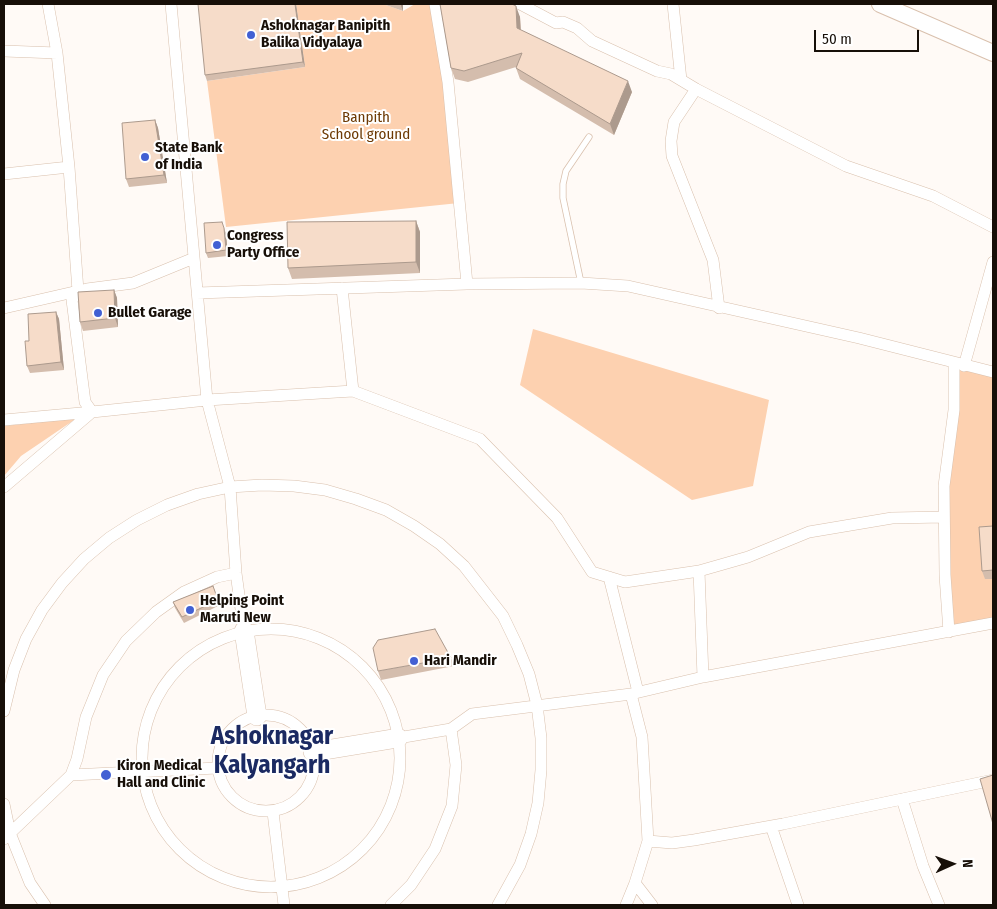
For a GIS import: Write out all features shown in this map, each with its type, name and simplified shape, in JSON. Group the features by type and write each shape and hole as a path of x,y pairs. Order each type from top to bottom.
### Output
{"main road":[{"path":"880,4 993,53"},
{"path":"244,631 257,716"},
{"path":"313,752 398,738"}],"street":[{"path":"48,4 57,53 69,167 78,291 72,300 85,402 92,412"},
{"path":"171,4 207,400 230,487 236,573 244,631"},
{"path":"435,4 448,82 467,284"},
{"path":"520,4 556,23 563,22 577,28 592,42 681,80 846,166 933,196 993,227"},
{"path":"673,4 681,80"},
{"path":"4,51 57,53"},
{"path":"696,89 674,122 671,141 672,156 713,260 719,308"},
{"path":"4,174 69,167"},
{"path":"4,308 78,291 133,283 194,258"},
{"path":"949,632 945,575 944,486 959,365 993,262"},
{"path":"197,293 467,284 581,283 628,286 719,308 860,338 959,365 993,372"},
{"path":"342,288 353,391"},
{"path":"4,420 207,400 353,391 480,439 557,518 592,572 625,582 699,571 748,557 809,532 892,518 944,517"},
{"path":"4,487 92,412"},
{"path":"4,711 14,670 26,639 47,603 84,559 109,538 159,509 198,494 230,487 294,486 326,490 356,498 386,510 440,544 464,566 502,616 518,644 529,674 537,706 541,738 538,802 531,834 520,864 498,905"},
{"path":"699,571 703,677"},
{"path":"7,836 70,775 77,759 86,717 103,675 126,641 156,612 184,592 217,577 236,573"},
{"path":"609,577 642,737 648,841 626,905"},
{"path":"398,738 451,729 472,714 634,693 703,677 993,623"},
{"path":"282,629 316,636 346,652 370,676 380,691 388,706 398,738 400,765 396,791 386,816 372,838 354,858 332,873 307,883 282,888 240,884 216,876 188,858 162,826 150,804 142,772 143,740 151,708 167,680 190,657 217,640 244,631 282,629"},
{"path":"270,714 296,724 313,747 313,752 314,776 299,800 273,812 247,809 227,792 217,768 222,740 242,720 257,716 270,714"},
{"path":"391,905 411,885 435,849 452,806 456,765 451,729"},
{"path":"70,775 217,768"},
{"path":"648,841 672,843 694,840 993,780"},
{"path":"902,799 923,866 939,905"},
{"path":"4,804 7,836 30,883 45,905"},
{"path":"273,812 284,905"},
{"path":"771,826 798,905"},
{"path":"635,883 652,905"}],"lane":[{"path":"581,283 563,198 563,184 566,171 589,138"}],"green space":[{"name":"Banpith School ground","path":"296,4 383,4 403,11 415,4 435,4 459,203 226,227 207,81 305,67"},
{"path":"533,329 769,400 753,486 692,500 520,385"},
{"path":"954,364 993,373 993,623 949,632 944,498"},
{"path":"77,418 21,456 4,476 4,426"}],"building":[{"name":"Ashoknagar Banipith Balika Vidyalaya","path":"198,4 295,4 303,62 205,75"},
{"path":"440,4 512,4 516,6 517,28 628,81 610,124 516,68 522,53 464,71 451,68"},
{"name":"State Bank of India","path":"155,120 164,175 126,179 122,123"},
{"path":"416,221 416,262 288,268 287,222"},
{"name":"Congress Party Office","path":"222,222 226,250 206,253 204,223"},
{"name":"Bullet Garage","path":"114,290 115,318 80,322 78,292"},
{"path":"56,312 61,362 27,366 25,341 29,341 28,314"},
{"path":"993,526 993,570 982,571 979,527"},
{"path":"213,586 218,600 182,617 173,602"},
{"name":"Hari Mandir","path":"435,629 451,658 378,671 373,648 378,640"},
{"path":"993,775 993,824 980,779"}],"place":[{"name":"Ashoknagar Banipith Balika Vidyalaya","path":"251,35"},
{"name":"State Bank of India","path":"145,157"},
{"name":"Congress Party Office","path":"217,245"},
{"name":"Bullet Garage","path":"98,313"},
{"name":"Helping Point Maruti New","path":"190,610"},
{"name":"Hari Mandir","path":"414,661"},
{"name":"Kiron Medical Hall and Clinic","path":"106,775"}],"district":[{"name":"Ashoknagar Kalyangarh","path":"272,752"}]}
